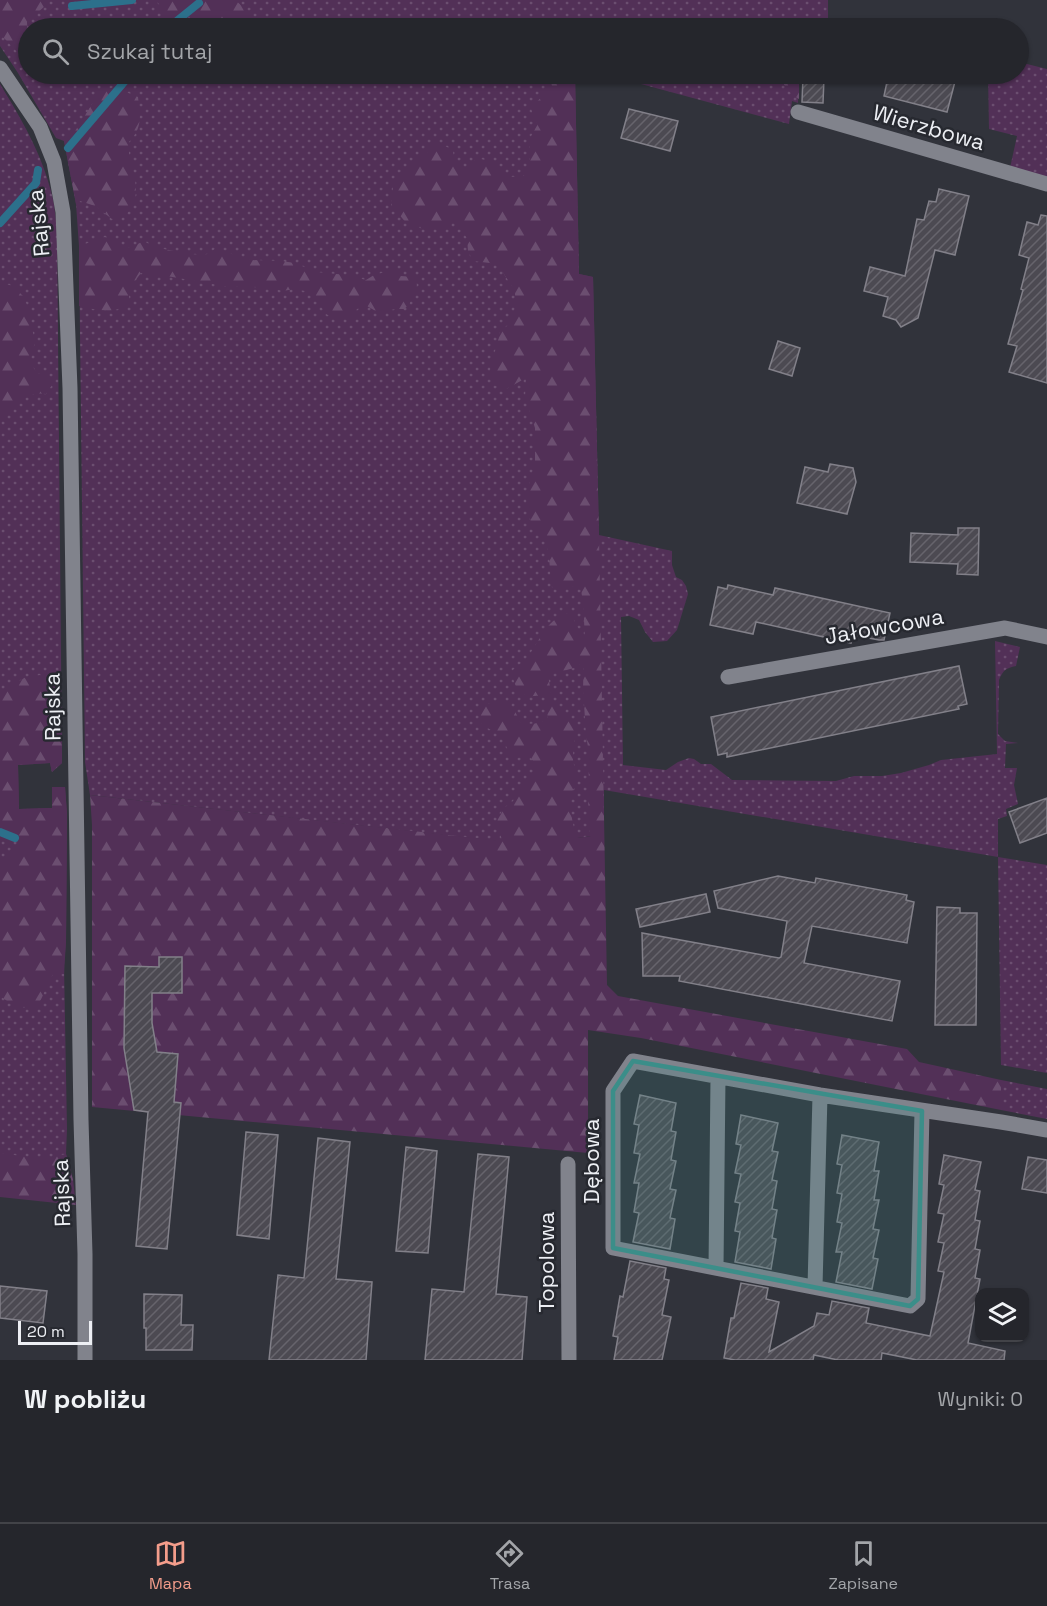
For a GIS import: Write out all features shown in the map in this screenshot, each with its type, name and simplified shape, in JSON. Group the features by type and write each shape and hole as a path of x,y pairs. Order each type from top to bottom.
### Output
{"street":[{"name":"Rajska","path":"0,68 40,127 54,162 63,212 70,400 85,1360"},
{"name":"Wierzbowa","path":"798,112 1047,184"},
{"name":"Jałowcowa","path":"728,677 1005,628 1047,637"},
{"name":"Dębowa","path":"922,1111 918,1299 910,1306 613,1248 613,1092 633,1061 820,1095 1047,1130"},
{"path":"716,1268 718,1077"},
{"path":"815,1287 820,1095"},
{"name":"Topolowa","path":"568,1164 570,1360"}],"highlighted area":[{"path":"633,1061 922,1111 918,1299 910,1306 613,1248 613,1091"}],"green space":[{"path":"0,0 828,0 828,18 18,18 18,73 0,46"},
{"path":"0,0 48,0 45,6 32,18 18,18 18,53 0,30"},
{"path":"156,0 235,0 254,18 169,18"},
{"path":"1029,64 1047,69 1047,177 1010,168 1017,136 989,129 988,84 1029,84"},
{"path":"0,84 43,165 53,199 57,228 62,763 52,772 50,763 18,765 19,809 52,808 52,787 65,787 67,814 64,965 66,1154 73,1180 0,1197"},
{"path":"24,84 575,84 579,274 593,277 599,535 672,551 672,565 676,577 682,580 688,594 677,630 667,641 653,642 639,620 629,616 621,617 623,765 666,770 689,758 701,764 711,764 732,780 836,781 854,776 901,773 941,760 997,754 995,641 1020,647 1016,666 1005,670 999,680 998,734 1005,741 1018,743 1006,744 1005,768 1017,768 1014,785 1018,804 1006,809 1007,816 998,819 998,857 604,790 604,834 531,845 90,795 85,762 79,246 76,204 64,141 56,138"},
{"path":"552,84 575,84 579,274 593,277 607,985 618,996 907,1049 919,1062 1001,1080 1001,1110 641,1038 588,1030 588,1153 92,1107 92,825 90,795 502,841 497,819 504,808 535,776 533,761 528,755 511,757 501,737 482,726 479,717 482,706 495,702 505,703 514,710 520,722 524,723 534,724 548,719 545,698 521,693 512,671 527,657 550,624 563,615 571,612 585,639 581,590 568,586 551,587 549,555 545,539 534,529 528,514 526,497 535,462 535,428 525,397 526,378 506,389 491,384 490,363 500,331 508,325 514,312 515,292 501,267 473,261 468,251 467,238 454,221 444,227 428,230 408,225 391,205 393,187 398,174 426,154 434,144 453,150 454,161 463,168 470,166 477,158 489,161 510,177 523,176 530,168 530,138 538,124 531,108","holes":["584,662 586,735 589,753 588,824 591,836 577,838 571,803 572,792 577,785 573,759 575,728 569,718 558,713 552,699 548,675 574,668"]},
{"path":"641,84 799,84 798,103 792,101 789,124"},
{"path":"784,84 799,84 799,99 792,94"},
{"path":"114,87 138,97 140,116 137,131 129,142 129,156 135,178 136,193 133,206 124,217 112,219 95,206 80,201 76,204 64,141 72,136 99,93"},
{"path":"105,237 122,249 144,241 154,247 189,254 205,255 215,249 252,260 295,263 316,272 347,275 366,280 392,270 401,276 414,277 417,285 409,305 404,309 379,313 367,306 357,309 351,319 336,319 326,314 313,294 305,291 224,286 161,275 154,277 141,273 128,290 130,303 124,307 105,310 79,306 79,246"},
{"path":"0,284 13,286 23,296 35,342 30,361 37,374 45,373 50,377 52,385 46,394 31,395 0,418"},
{"path":"40,675 61,686 62,763 52,772 50,763 18,765 19,809 52,808 52,787 65,787 67,814 64,974 54,973 36,1007 17,1008 0,996 0,868 14,850 18,836 7,834 0,829 0,692 26,677"},
{"path":"998,857 1047,865 1047,1073 1001,1065"},
{"path":"1001,1080 1047,1089 1047,1119 1001,1110"},
{"path":"0,1153 43,1159 66,1154 73,1180 76,1205 0,1197"}],"building":[{"path":"803,84 824,84 823,103 802,102"},
{"path":"887,84 954,84 947,112 884,96"},
{"path":"629,109 678,121 670,151 621,138"},
{"path":"939,189 969,196 955,255 935,250 918,318 901,327 896,320 883,316 888,297 864,291 870,267 905,276 917,219 924,220 929,201 936,202"},
{"path":"1041,215 1047,216 1047,383 1009,372 1017,346 1008,344 1029,258 1019,255 1027,222 1038,225"},
{"path":"778,341 800,348 792,376 769,369"},
{"path":"830,464 853,468 856,482 847,514 797,503 805,467 828,472"},
{"path":"958,528 979,528 978,575 957,574 958,564 910,562 911,533 958,535"},
{"path":"728,585 773,595 775,588 890,613 884,640 853,635 851,643 756,622 753,634 710,625 718,587 727,589"},
{"path":"959,666 967,704 958,706 959,709 727,757 727,753 718,755 711,717"},
{"path":"1047,798 1047,833 1020,843 1009,812"},
{"path":"778,876 815,883 816,878 907,895 906,900 914,902 907,943 812,926 804,963 900,981 892,1021 679,981 680,976 643,976 642,933 781,957 787,921 718,908 714,891"},
{"path":"706,894 710,912 640,927 636,909"},
{"path":"937,907 960,908 960,913 977,913 976,1025 935,1025"},
{"path":"159,957 182,957 182,993 152,993 152,1023 157,1052 178,1054 174,1102 181,1103 167,1249 136,1246 148,1112 134,1110 124,1048 125,966 159,967"},
{"path":"640,1095 676,1103 671,1131 676,1132 671,1160 676,1161 670,1189 676,1190 670,1218 675,1219 670,1249 633,1242 639,1213 634,1212 639,1183 634,1183 640,1154 634,1153 639,1125 634,1124"},
{"path":"741,1115 778,1123 772,1151 778,1152 772,1180 777,1181 772,1209 777,1210 772,1238 776,1239 771,1269 735,1262 740,1232 735,1231 740,1203 735,1202 741,1174 735,1173 741,1145 736,1144"},
{"path":"246,1132 278,1135 269,1239 237,1235"},
{"path":"842,1135 879,1142 874,1171 879,1171 874,1200 879,1200 873,1229 879,1230 873,1258 878,1259 872,1289 836,1282 842,1252 836,1252 842,1223 837,1222 842,1194 837,1193 842,1165 837,1164"},
{"path":"318,1138 350,1142 336,1279 372,1282 366,1360 269,1360 278,1275 304,1278"},
{"path":"406,1147 437,1151 428,1253 396,1251"},
{"path":"478,1154 509,1157 496,1294 527,1297 522,1360 425,1360 432,1289 464,1292"},
{"path":"944,1155 981,1162 975,1190 980,1191 975,1220 980,1221 975,1249 980,1250 975,1278 980,1279 978,1288 975,1288 975,1306 968,1343 1005,1351 1004,1360 917,1360 882,1353 881,1360 838,1360 814,1355 813,1360 724,1358 731,1318 734,1318 741,1283 768,1288 766,1299 779,1302 769,1352 814,1326 817,1313 829,1315 832,1301 869,1308 866,1323 930,1336 944,1272 938,1271 944,1243 938,1242 944,1214 938,1213 944,1185 939,1184"},
{"path":"1028,1157 1047,1160 1047,1193 1022,1189"},
{"path":"630,1261 666,1268 664,1279 669,1280 662,1315 671,1317 662,1360 614,1360 618,1337 613,1336 620,1296 623,1297"},
{"path":"0,1286 47,1291 43,1323 0,1318"},
{"path":"144,1294 182,1295 181,1325 193,1325 192,1350 146,1350"}],"waterway":[{"path":"72,6 132,0"},
{"path":"180,18 199,3"},
{"path":"68,148 122,84"},
{"path":"0,223 36,183 38,170"},
{"path":"0,832 15,838"}]}
